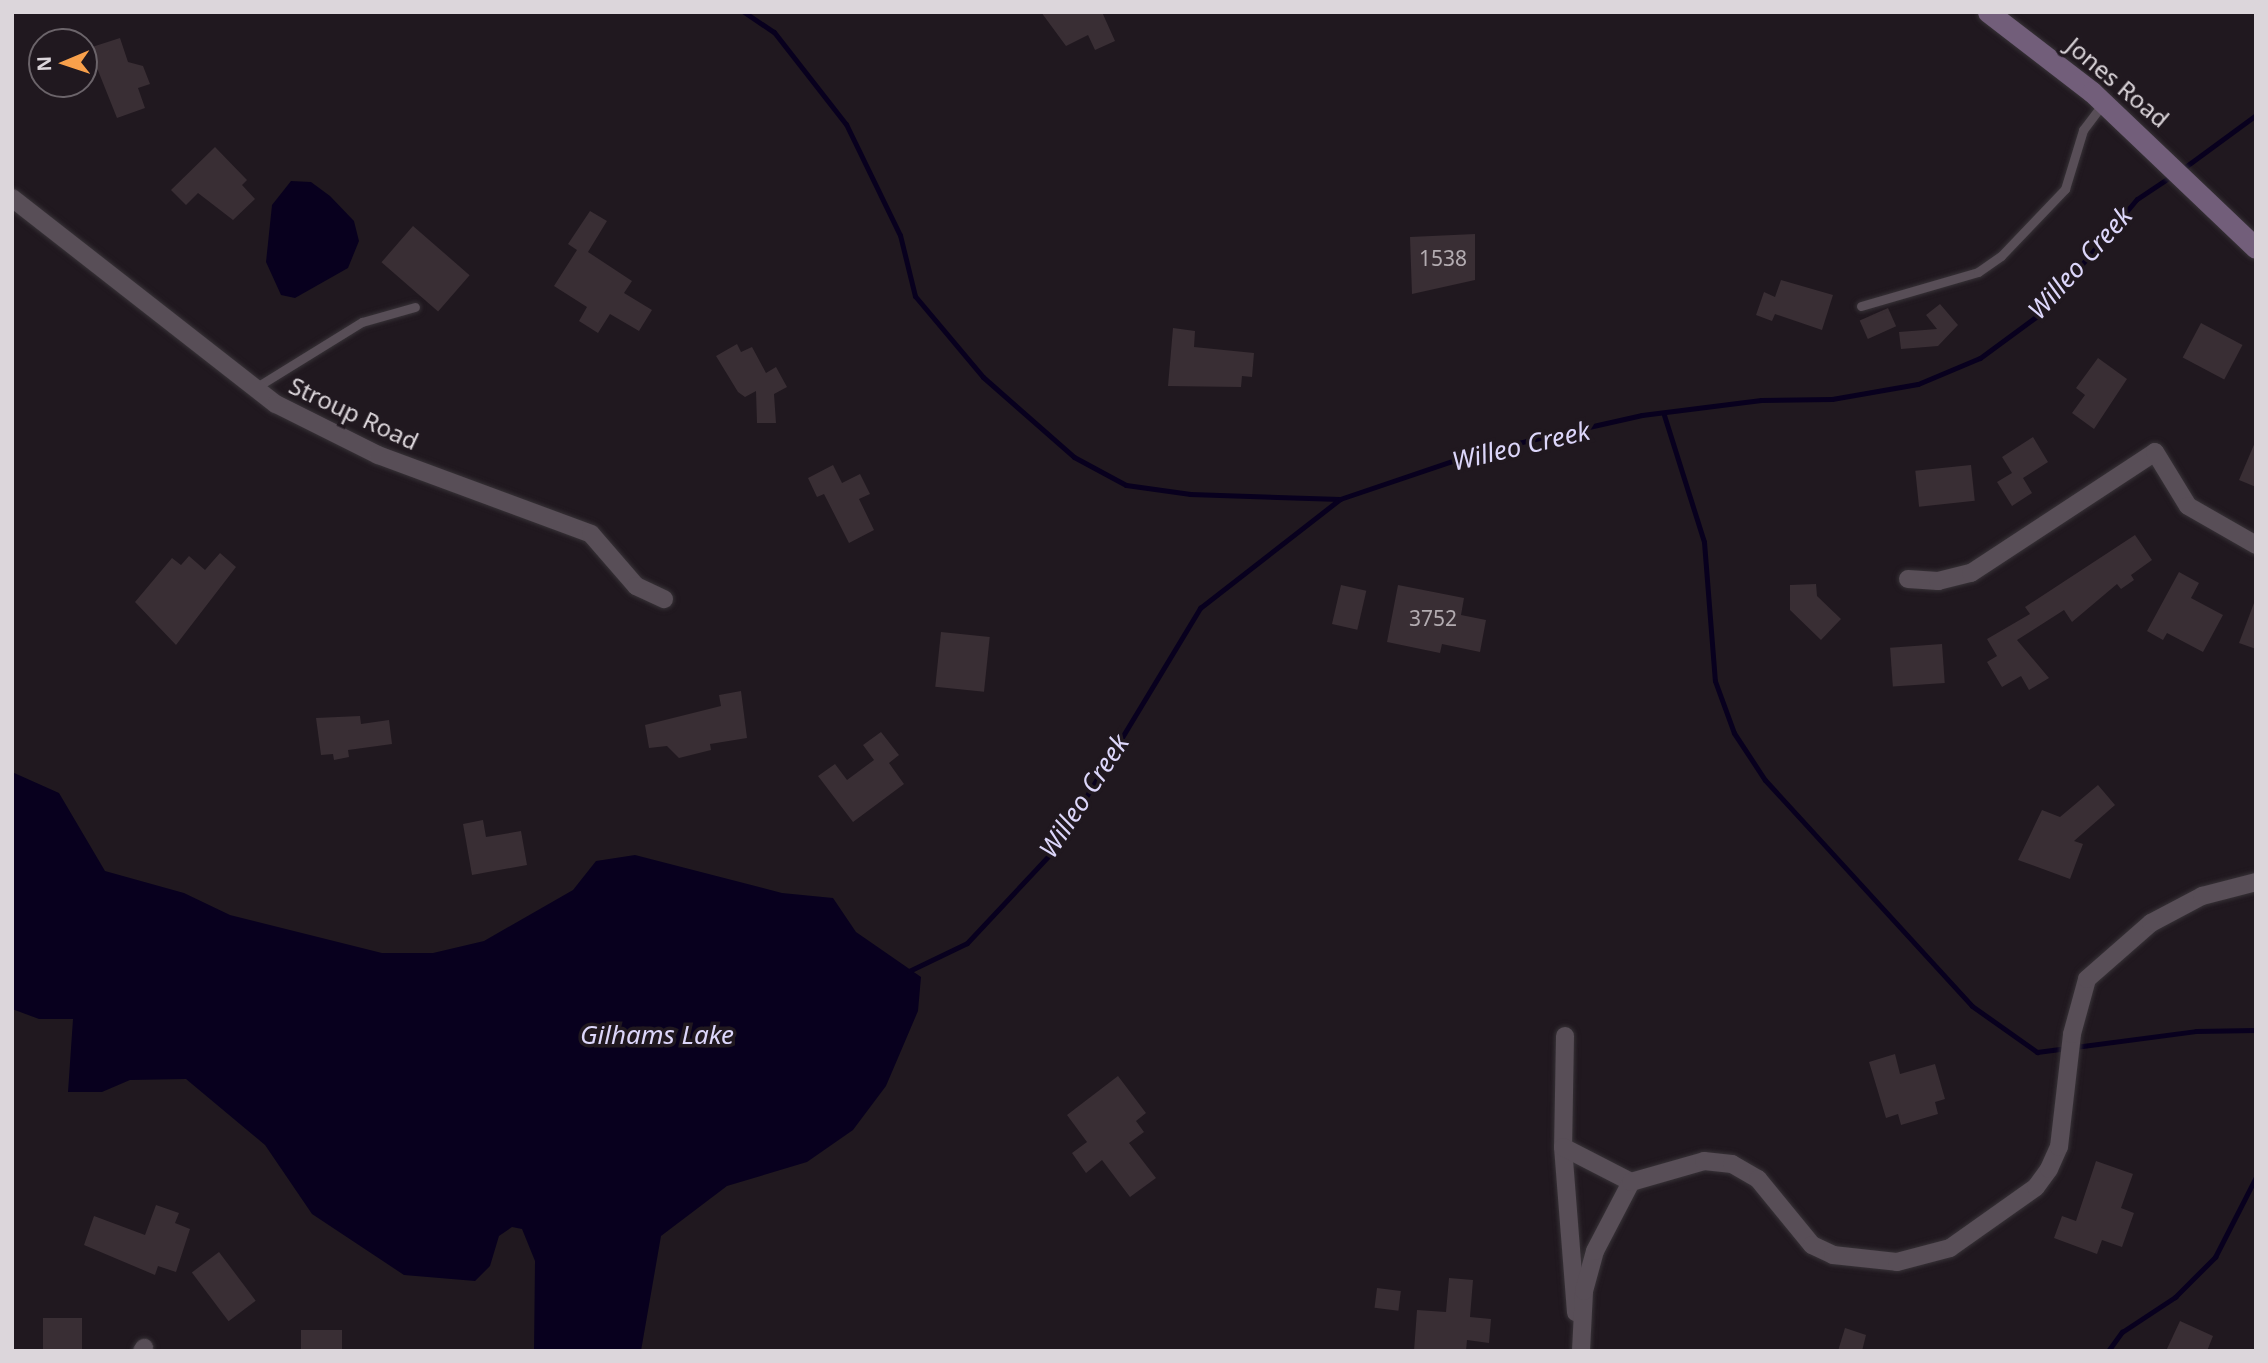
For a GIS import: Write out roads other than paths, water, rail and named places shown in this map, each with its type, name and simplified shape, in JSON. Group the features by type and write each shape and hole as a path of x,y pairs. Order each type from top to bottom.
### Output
{"street":[{"name":"Jones Road","path":"1988,12 2104,102 2178,169 2256,248"},
{"name":"Stroup Road","path":"12,198 254,389 377,454 592,534 636,586 664,599"},
{"path":"1908,579 1938,581 1971,573 2155,452 2188,506 2256,545"},
{"path":"1563,1147 1631,1182 1704,1161 1732,1164 1770,1189 1812,1245 1852,1259 1918,1261 1950,1248 2036,1187 2059,1147 2072,1034 2087,979 2128,938 2202,896 2256,882"},
{"path":"1565,1036 1563,1147 1569,1281 1580,1342"},
{"path":"1580,1342 1595,1251 1631,1182"}],"lane":[{"path":"1861,306 1978,272 2010,248 2065,189 2083,130 2104,102"},
{"path":"254,389 362,322 415,307"}],"water":[{"path":"291,181 311,182 330,196 354,221 359,241 348,268 295,298 281,295 266,262 272,205"},
{"name":"Gilhams Lake","path":"12,772 59,793 105,871 184,893 230,915 382,953 433,953 484,941 573,890 596,861 635,855 782,893 833,898 856,932 921,977 918,1011 886,1086 853,1130 807,1162 727,1186 661,1236 641,1351 534,1351 535,1261 522,1229 512,1227 499,1236 490,1266 475,1281 404,1275 312,1214 265,1145 186,1079 130,1080 102,1092 68,1092 73,1019 39,1019 12,1009"}],"waterway":[{"path":"744,12 774,32 846,124 900,235 915,296 983,377 1074,457 1126,485 1190,494 1340,499"},
{"name":"Willeo Creek","path":"2181,170 2256,115"},
{"name":"Willeo Creek","path":"909,971 967,943 1054,850 1200,608 1340,499 1482,451 1642,415 1761,400 1832,399 1918,384 1980,358 2040,314 2137,199 2173,175"},
{"path":"1664,415 1704,542 1715,681 1734,733 1765,780 1972,1006 2037,1052 2196,1031 2256,1030"},
{"path":"2108,1351 2122,1332 2175,1297 2215,1257 2256,1177"}]}
